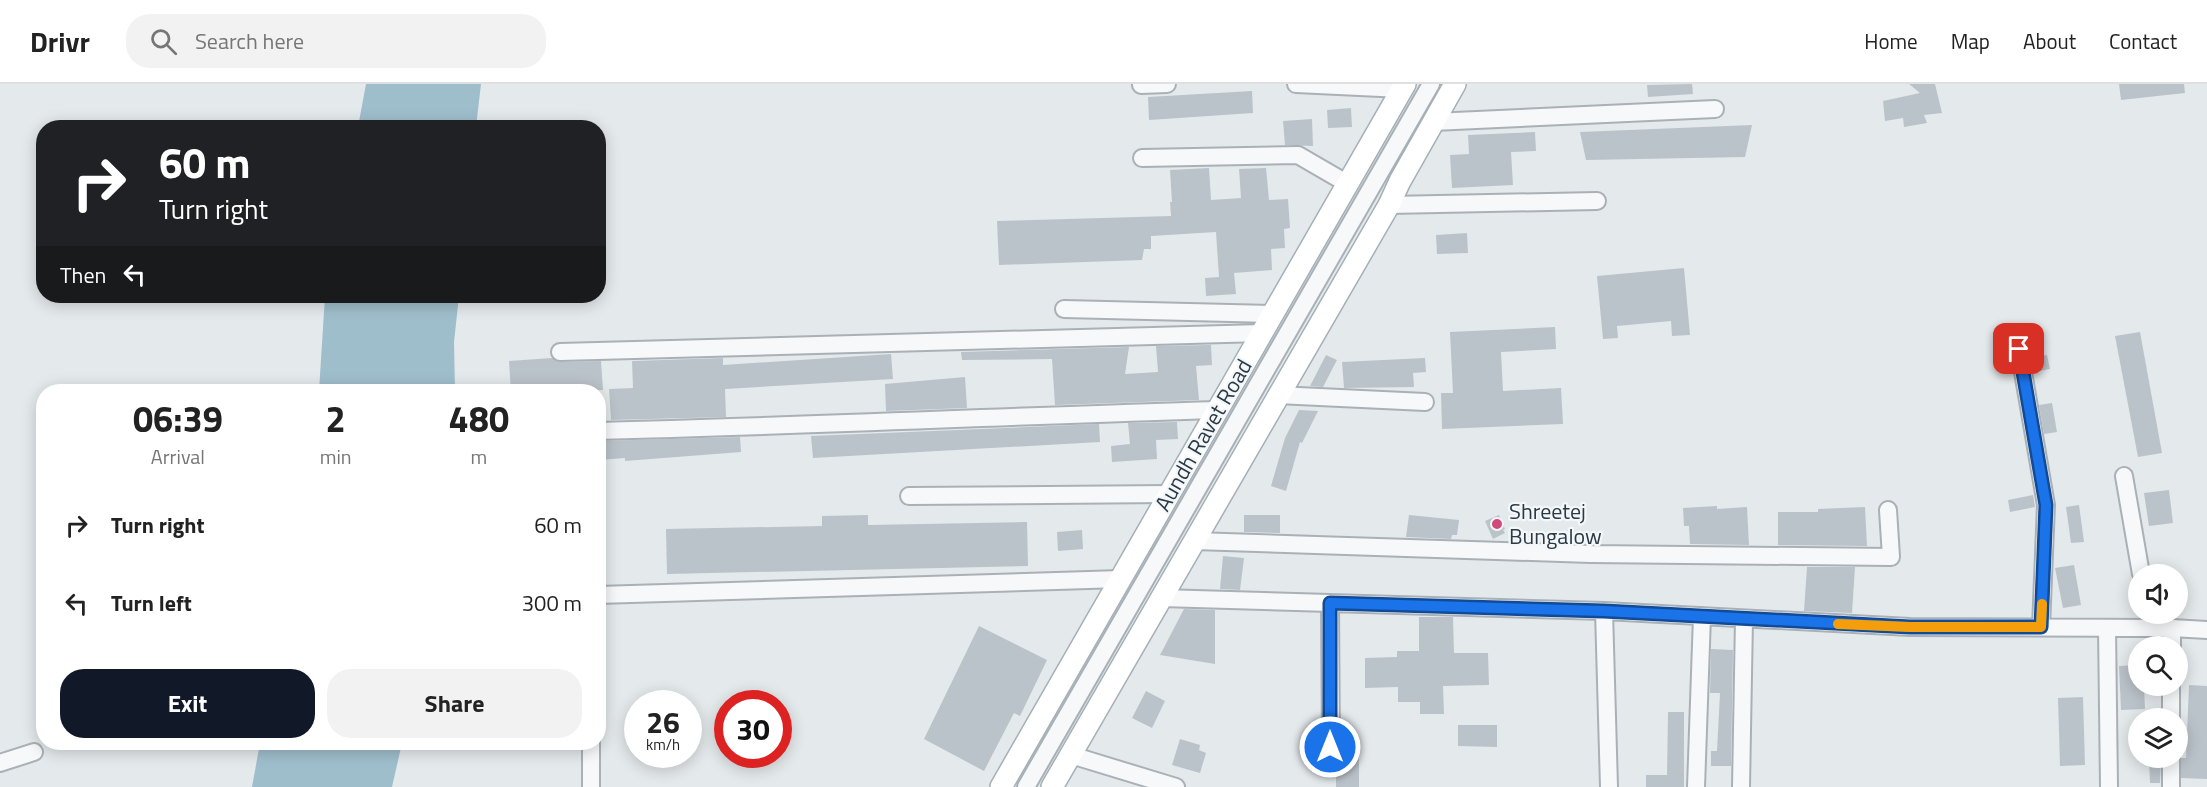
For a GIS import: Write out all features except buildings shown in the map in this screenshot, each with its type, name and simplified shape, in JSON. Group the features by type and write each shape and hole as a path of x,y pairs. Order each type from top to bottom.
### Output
{"main road":[{"name":"Aundh Ravet Road","path":"1052,787 1389,205 1400,181 1455,84"},
{"name":"Aundh Ravet Road","path":"1001,787 1404,87"}],"street":[{"path":"1141,85 1167,84"},
{"path":"1296,84 1404,87"},
{"path":"1026,787 1431,84"},
{"path":"1433,122 1715,109"},
{"path":"1142,158 1298,155 1348,184"},
{"path":"1389,205 1597,201"},
{"path":"1064,309 1274,314"},
{"path":"560,352 1262,333"},
{"path":"2019,349 2046,505 2041,627"},
{"path":"1277,396 1425,402"},
{"path":"606,431 830,423 900,423 950,418 1218,410"},
{"path":"2124,476 2139,564"},
{"path":"909,496 1170,494"},
{"path":"1194,541 1545,553 1891,557 1888,510"},
{"path":"606,595 1121,579"},
{"path":"1161,598 1604,611 1910,627 2107,628 2131,624"},
{"path":"1330,603 1330,747"},
{"path":"1604,611 1609,787"},
{"path":"1696,787 1702,616"},
{"path":"1741,787 1744,619"},
{"path":"2159,624 2172,628 2207,630"},
{"path":"2107,628 2109,787"},
{"path":"2172,628 2172,636"},
{"path":"591,750 591,787"},
{"path":"0,763 34,752"},
{"path":"1071,755 1176,787"},
{"path":"2171,768 2171,787"}],"water":[{"path":"366,84 481,84 477,120 359,120"},
{"path":"325,303 458,303 454,342 455,384 319,384"},
{"path":"259,750 400,750 392,787 252,787"}],"slow traffic":[{"path":"1838,624 1910,627 2041,627 2042,604"}],"place":[{"name":"Shreetej Bungalow","path":"1497,524"}],"route":[{"path":"1330,747 1330,603 1604,611 1910,627 2041,627 2046,505 2019,349"}]}
